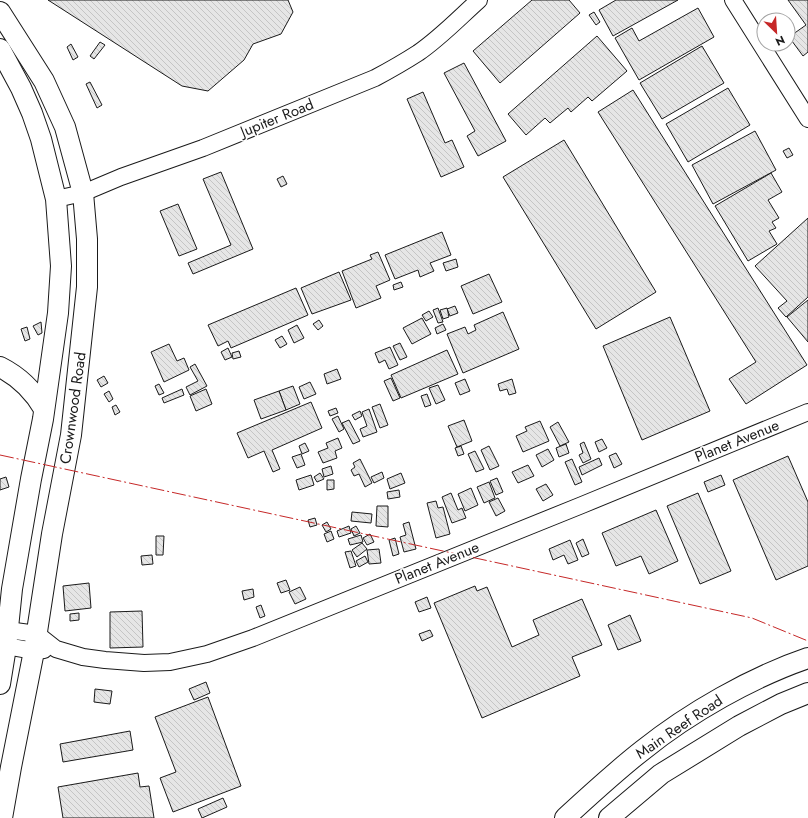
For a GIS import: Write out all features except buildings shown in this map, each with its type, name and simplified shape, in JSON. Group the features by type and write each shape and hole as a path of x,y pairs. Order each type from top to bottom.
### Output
{"main road":[{"name":"Crownwood Road","path":"0,12 35,65 52,96 65,127 83,193 87,239 87,287 72,435 52,534 35,643 2,818"},
{"name":"Crownwood Road","path":"0,49 21,88 41,139 56,199 61,266 58,313 44,409 6,594 0,684"},
{"path":"0,367 14,374 24,383 32,391 44,409"},
{"name":"Main Reef Road","path":"564,818 644,749 687,719 728,694 770,673 808,658"},
{"name":"Main Reef Road","path":"609,818 661,774 739,726 781,704 808,693"}],"street":[{"name":"Jupiter Road","path":"56,199 83,193 210,145 375,78 400,65 419,52 444,32 479,0"},
{"path":"733,0 806,110"},
{"name":"Planet Avenue","path":"35,643 82,657 144,663 170,662 207,654 265,633 808,412"},
{"path":"4,638 35,643"}],"power":[{"path":"0,455 752,618 808,641"}]}
